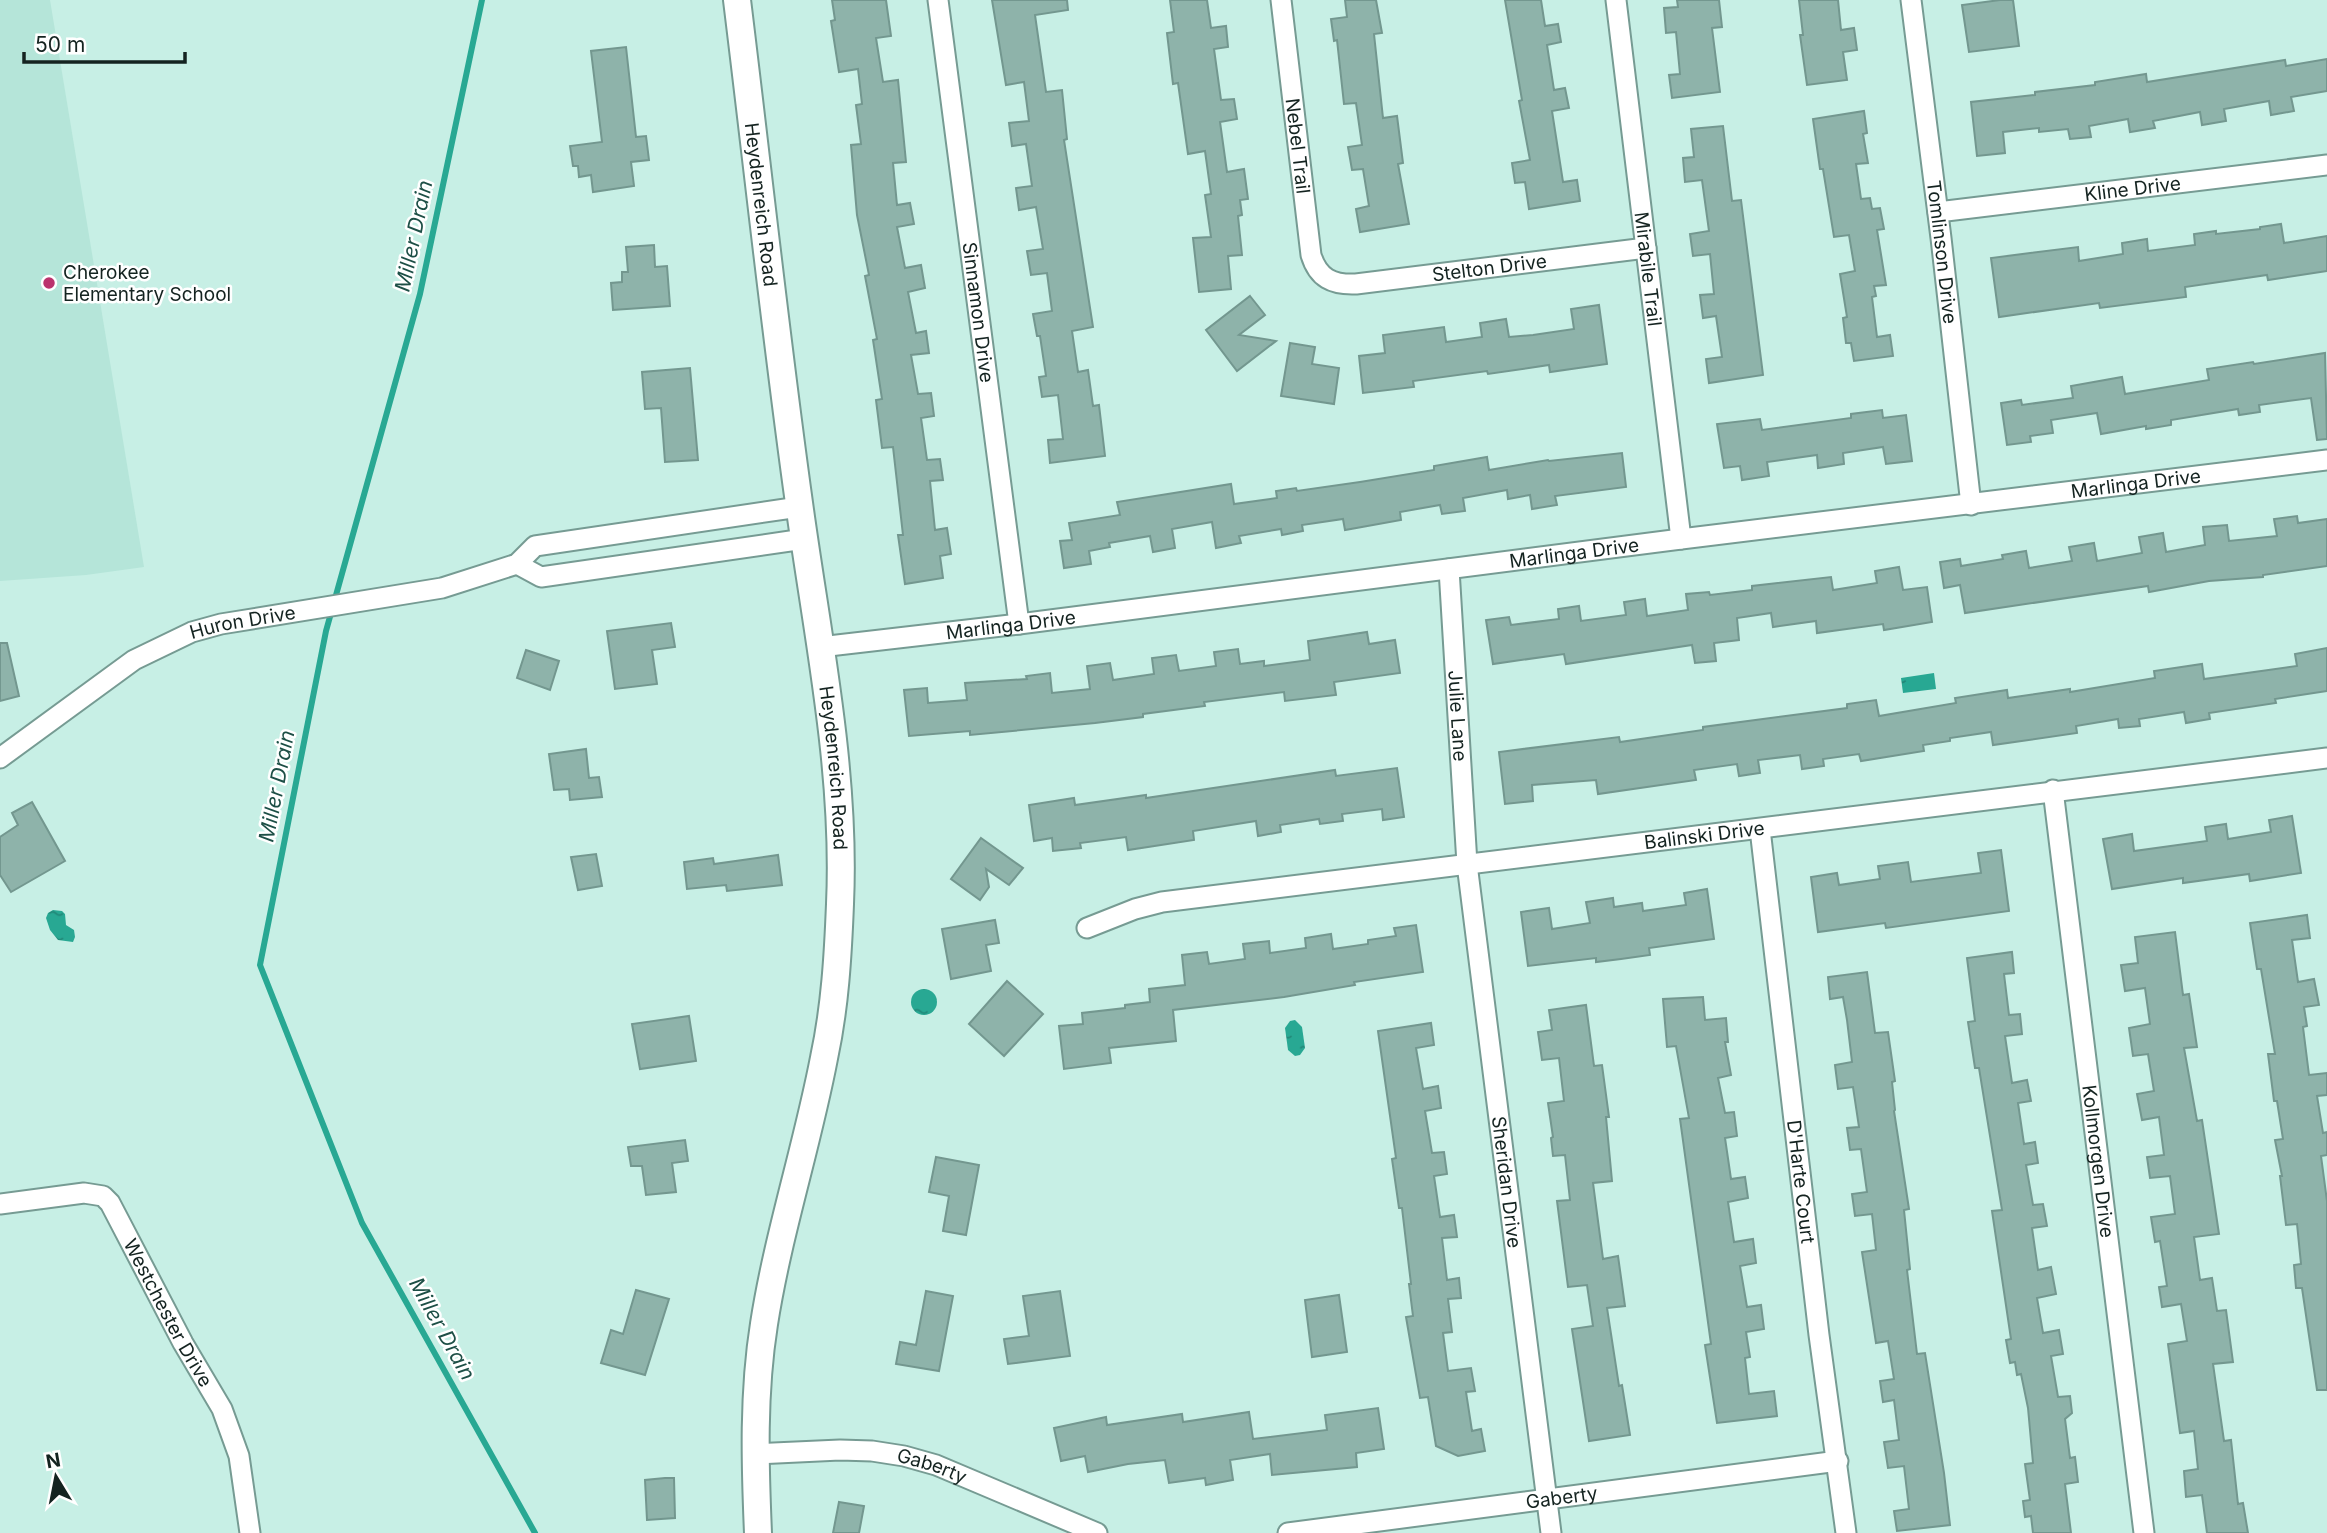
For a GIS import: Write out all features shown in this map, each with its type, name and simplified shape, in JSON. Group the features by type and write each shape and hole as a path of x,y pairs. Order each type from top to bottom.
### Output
{"street":[{"name":"Heydenreich Road","path":"737,0 799,507 820,647 839,806 841,903 833,1010 824,1060 795,1176 764,1323 754,1454 758,1533"},
{"name":"Sinnamon Drive","path":"938,0 1018,624"},
{"name":"Nebel Trail","path":"1281,0 1311,255 1322,276 1332,282"},
{"name":"Mirabile Trail","path":"1616,0 1681,539"},
{"name":"Tomlinson Drive","path":"1911,0 1971,505"},
{"name":"Kline Drive","path":"1938,212 2327,165"},
{"name":"Stelton Drive","path":"1332,282 1356,284 1646,248"},
{"name":"Marlinga Drive","path":"820,647 2327,460"},
{"name":"Huron Drive","path":"0,758 134,660 183,636 222,624 442,587 517,564 535,546 799,507"},
{"path":"614,533 619,565"},
{"path":"517,564 541,577 804,539"},
{"name":"Julie Lane","path":"1449,569 1467,864"},
{"name":"Balinski Drive","path":"1087,928 1135,909 1162,902 2327,758"},
{"name":"Kollmorgen Drive","path":"2053,790 2144,1533"},
{"name":"D'Harte Court","path":"1760,829 1819,1335 1846,1533"},
{"name":"Sheridan Drive","path":"1467,864 1551,1533"},
{"name":"Westchester Drive","path":"0,1204 84,1193 103,1196 110,1203 177,1331 222,1409 239,1456 250,1533"},
{"name":"Gaberty","path":"754,1454 840,1450 904,1456 936,1465 1097,1533"},
{"name":"Gaberty","path":"1288,1533 1838,1461"}],"shaded area":[{"name":"Cherokee Elementary School","path":"0,0 50,0 144,567 86,575 0,581"}],"water":[{"path":"1934,673 1936,689 1903,693 1901,678"},
{"path":"53,910 65,914 66,925 74,930 73,942 58,940 50,930 46,918"},
{"path":"924,989 933,993 937,1002 933,1011 924,1015 915,1011 911,1002 915,993"},
{"path":"1295,1020 1302,1027 1305,1048 1300,1055 1295,1056 1288,1050 1285,1028 1290,1021"}],"building":[{"path":"832,0 886,0 891,36 876,38 883,82 898,80 906,162 893,163 897,205 910,203 914,224 897,227 905,268 921,265 925,288 908,292 916,333 926,331 929,353 911,355 918,394 931,393 934,416 921,418 927,460 940,459 943,480 930,481 935,530 947,528 951,554 940,556 943,578 905,584 898,535 903,535 893,447 882,448 876,400 882,399 873,340 877,339 865,276 869,275 857,215 851,145 861,144 856,105 862,104 858,69 839,72 831,21 835,20"},
{"path":"992,0 1067,0 1068,10 1035,15 1046,92 1062,90 1067,139 1064,140 1093,327 1072,331 1078,372 1088,370 1093,406 1099,405 1105,456 1050,463 1048,440 1063,439 1058,395 1042,397 1039,377 1046,376 1040,336 1037,336 1033,314 1052,311 1047,273 1031,275 1027,251 1043,249 1036,207 1019,210 1016,188 1032,186 1026,144 1012,146 1009,123 1029,121 1024,82 1006,85"},
{"path":"1170,0 1207,0 1211,28 1226,26 1228,47 1214,49 1221,100 1234,99 1237,119 1220,122 1227,172 1244,169 1248,199 1240,200 1242,215 1238,216 1242,255 1228,256 1231,289 1199,292 1193,238 1211,237 1205,195 1211,194 1205,151 1188,154 1178,83 1173,84 1167,33 1174,32"},
{"path":"1345,0 1376,0 1382,33 1374,34 1383,118 1397,116 1403,163 1398,164 1409,224 1360,232 1356,209 1369,206 1363,169 1352,170 1348,147 1362,145 1356,103 1344,104 1337,40 1334,41 1331,19 1347,17"},
{"path":"1505,0 1541,0 1545,26 1558,24 1561,42 1547,45 1554,90 1565,88 1569,108 1552,111 1563,182 1577,180 1580,201 1529,209 1525,182 1515,183 1512,163 1530,160"},
{"path":"1677,0 1719,0 1722,27 1712,28 1720,92 1672,98 1669,75 1680,74 1676,32 1666,33 1664,8 1678,7"},
{"path":"1799,0 1838,0 1841,30 1854,28 1857,50 1843,52 1847,80 1807,85 1800,35 1803,35"},
{"path":"2013,0 2019,46 1969,52 1962,5"},
{"path":"626,47 636,137 646,136 649,160 631,162 634,186 593,192 591,175 579,177 578,166 573,166 570,146 602,142 591,51"},
{"path":"2327,59 2327,91 2291,97 2294,111 2271,115 2269,101 2224,109 2226,121 2202,125 2200,112 2153,121 2155,128 2130,132 2128,119 2089,126 2091,137 2070,139 2068,129 2039,132 2039,128 2003,132 2005,153 1977,156 1971,102 2035,95 2035,92 2095,85 2095,82 2146,74 2147,82 2285,60 2286,66"},
{"path":"1864,111 1867,133 1863,134 1868,163 1856,164 1861,199 1870,198 1872,209 1880,208 1884,229 1877,230 1886,285 1874,286 1876,296 1872,297 1877,337 1890,335 1893,356 1854,361 1851,343 1846,343 1843,318 1847,317 1840,274 1855,271 1849,235 1834,237 1813,119"},
{"path":"1723,126 1732,201 1741,200 1763,375 1709,383 1706,359 1722,357 1716,316 1703,318 1700,295 1714,294 1710,254 1693,256 1690,234 1709,231 1702,180 1685,182 1683,158 1694,157 1691,129"},
{"path":"2281,224 2284,243 2327,236 2327,271 2268,280 2267,275 2185,287 2186,297 2100,308 2099,303 1999,317 1991,258 2078,247 2079,261 2123,254 2122,243 2147,239 2148,251 2195,245 2194,234 2260,229"},
{"path":"654,245 655,267 667,266 670,306 613,310 611,283 622,282 622,272 628,272 626,247"},
{"path":"1250,296 1265,315 1239,335 1276,341 1237,371 1206,330"},
{"path":"1599,305 1607,364 1550,372 1549,365 1488,374 1487,371 1413,381 1414,387 1363,393 1359,356 1385,353 1383,335 1444,327 1446,342 1482,337 1480,323 1506,319 1509,337 1533,335 1574,329 1571,309"},
{"path":"1290,343 1315,347 1312,364 1339,368 1334,404 1281,396"},
{"path":"2325,353 2327,439 2317,440 2311,398 2259,405 2260,412 2239,415 2238,409 2171,420 2171,425 2146,429 2146,426 2101,434 2097,413 2051,420 2053,433 2030,436 2031,442 2007,445 2001,403 2021,400 2022,405 2073,398 2071,386 2122,377 2125,394 2209,380 2207,369"},
{"path":"690,368 698,460 665,462 661,408 645,409 642,372"},
{"path":"1882,410 1883,418 1906,415 1912,461 1886,464 1883,447 1843,453 1844,464 1818,468 1817,455 1767,462 1769,476 1742,480 1740,466 1724,468 1717,424 1760,419 1762,430 1851,418 1851,414"},
{"path":"1622,453 1626,487 1555,496 1557,505 1532,509 1530,495 1508,499 1507,490 1463,498 1465,511 1442,514 1440,505 1400,512 1401,520 1345,530 1343,519 1302,525 1303,531 1282,535 1281,529 1239,536 1241,543 1216,548 1212,522 1172,529 1175,548 1153,552 1150,536 1109,543 1110,547 1089,551 1091,564 1064,568 1060,541 1072,540 1069,523 1120,515 1117,502 1231,484 1234,504 1277,498 1276,491 1296,488 1297,491 1360,482 1434,470 1434,466 1487,457 1489,470 1548,460"},
{"path":"2297,516 2298,523 2327,519 2327,566 2263,577 2209,581 2149,592 2148,586 1965,613 1960,585 1944,588 1940,562 1960,559 1961,566 2003,559 2002,555 2026,551 2029,568 2072,561 2069,547 2094,543 2097,561 2142,553 2139,537 2163,533 2166,552 2205,545 2203,527 2227,525 2229,541 2277,536 2274,519"},
{"path":"1899,567 1903,590 1927,587 1932,622 1884,630 1883,624 1817,633 1816,621 1773,627 1771,613 1737,618 1739,640 1714,643 1716,661 1695,663 1692,645 1566,664 1564,654 1493,664 1486,620 1509,617 1511,625 1559,619 1558,609 1579,606 1581,621 1626,615 1624,602 1645,599 1647,616 1688,610 1686,594 1709,592 1710,595 1752,590 1752,586 1831,577 1833,590 1877,583 1875,571"},
{"path":"671,623 675,647 652,650 657,684 615,689 607,631"},
{"path":"1367,632 1369,644 1395,640 1400,673 1334,682 1336,695 1285,701 1284,692 1204,702 1205,706 1095,723 970,735 970,731 909,736 904,690 927,688 928,703 967,700 965,683 1027,679 1026,676 1050,673 1052,693 1090,689 1087,666 1110,663 1113,680 1154,674 1152,658 1176,655 1179,671 1216,666 1214,652 1238,649 1240,664 1264,661 1264,666 1310,660 1308,641"},
{"path":"0,643 7,643 19,696 0,701"},
{"path":"2327,648 2327,691 2275,699 2276,703 2209,713 2210,719 2186,723 2184,712 2139,719 2140,726 2119,728 2118,719 2076,726 2077,733 1993,745 1991,732 1923,745 1924,751 1861,761 1859,754 1823,759 1824,766 1802,769 1800,755 1758,760 1760,773 1739,776 1737,764 1694,770 1696,780 1598,794 1596,780 1532,785 1533,801 1505,804 1499,752 1619,737 1620,742 1703,730 1703,727 1847,708 1847,704 1876,700 1879,716 1956,703 1955,698 2007,690 2008,698 2070,689 2070,692 2155,678 2154,671 2202,664 2204,679 2297,666 2295,654"},
{"path":"526,650 559,661 550,690 517,678"},
{"path":"586,749 589,778 599,777 602,797 570,800 569,789 554,790 549,754"},
{"path":"1397,768 1404,817 1383,820 1382,809 1342,814 1343,821 1320,824 1319,819 1280,825 1281,832 1258,836 1256,821 1193,831 1194,840 1128,850 1126,837 1080,843 1081,848 1053,851 1052,838 1034,841 1029,805 1074,798 1075,805 1146,795 1146,798 1335,770 1336,776"},
{"path":"32,802 65,861 11,892 0,875 0,837 18,825 12,813"},
{"path":"2292,816 2301,873 2250,881 2249,874 2183,883 2183,878 2112,889 2103,839 2132,834 2134,851 2207,841 2205,827 2226,824 2228,839 2271,832 2269,820"},
{"path":"981,838 1023,868 1009,885 986,869 989,887 980,900 951,879"},
{"path":"2001,850 2009,911 1886,928 1885,923 1818,932 1811,877 1837,873 1839,885 1880,879 1878,866 1908,862 1911,882 1981,873 1978,853"},
{"path":"596,854 602,886 578,890 571,857"},
{"path":"778,855 782,885 727,891 726,885 687,889 684,862 713,858 714,864"},
{"path":"1707,889 1714,939 1649,948 1650,955 1596,962 1596,958 1528,966 1521,912 1549,908 1552,929 1590,923 1586,902 1613,898 1614,907 1642,903 1643,911 1686,905 1684,893"},
{"path":"2307,915 2310,938 2292,940 2298,982 2314,979 2319,1005 2304,1007 2307,1026 2303,1027 2309,1075 2327,1073 2327,1095 2317,1096 2323,1133 2327,1132 2327,1155 2321,1156 2327,1201 2327,1390 2317,1390 2302,1288 2296,1288 2294,1265 2301,1264 2297,1224 2286,1225 2282,1176 2275,1140 2283,1139 2277,1101 2274,1101 2268,1054 2275,1054 2261,969 2257,969 2250,923"},
{"path":"995,920 999,943 986,945 991,971 951,979 942,929"},
{"path":"1416,925 1423,972 1354,982 1355,985 1284,997 1173,1010 1176,1041 1109,1048 1111,1063 1064,1069 1059,1026 1083,1024 1082,1013 1150,1002 1149,989 1185,985 1182,955 1207,952 1209,964 1245,959 1243,944 1269,941 1270,953 1306,948 1305,938 1331,934 1333,949 1368,944 1368,940 1396,936 1394,928"},
{"path":"2175,932 2183,995 2189,994 2197,1047 2184,1048 2197,1121 2202,1120 2219,1234 2194,1237 2200,1280 2212,1278 2217,1311 2226,1310 2233,1362 2213,1364 2224,1441 2231,1440 2238,1504 2243,1503 2248,1533 2207,1533 2202,1495 2186,1497 2184,1471 2198,1469 2194,1431 2180,1433 2168,1344 2187,1341 2181,1304 2162,1307 2159,1287 2167,1286 2160,1241 2155,1242 2151,1217 2175,1214 2170,1176 2150,1178 2147,1157 2164,1155 2159,1117 2142,1120 2137,1094 2154,1091 2148,1054 2133,1056 2129,1028 2150,1024 2145,988 2125,991 2121,965 2138,963 2135,937"},
{"path":"2012,952 2014,973 2004,974 2009,1015 2020,1014 2022,1034 2005,1036 2012,1083 2027,1080 2031,1101 2018,1103 2024,1144 2035,1142 2038,1163 2026,1165 2033,1205 2043,1204 2047,1226 2032,1228 2038,1270 2051,1267 2056,1294 2037,1298 2043,1333 2059,1330 2063,1354 2051,1356 2058,1397 2070,1396 2072,1413 2065,1419 2070,1458 2075,1457 2078,1482 2065,1484 2071,1533 2033,1533 2031,1516 2025,1517 2023,1501 2030,1500 2025,1464 2033,1463 2028,1408 2021,1374 2017,1375 2015,1362 2010,1363 2006,1340 2011,1339 1992,1211 2002,1210 1979,1068 1975,1068 1968,1022 1975,1021 1967,958"},
{"path":"1867,972 1875,1033 1888,1032 1895,1081 1892,1082 1894,1111 1909,1209 1904,1210 1910,1269 1907,1270 1917,1354 1925,1353 1950,1525 1897,1531 1894,1511 1909,1509 1904,1466 1888,1468 1884,1442 1899,1440 1894,1400 1883,1402 1880,1381 1894,1379 1888,1341 1876,1343 1862,1252 1876,1250 1872,1214 1855,1216 1852,1194 1867,1192 1861,1149 1850,1150 1847,1128 1859,1127 1853,1087 1838,1089 1835,1065 1852,1062 1843,997 1830,999 1828,977"},
{"path":"1007,981 1043,1014 1004,1056 969,1024"},
{"path":"1703,997 1705,1020 1726,1018 1728,1042 1725,1042 1731,1075 1718,1078 1725,1113 1734,1112 1737,1136 1725,1138 1731,1179 1745,1177 1748,1198 1728,1202 1734,1242 1753,1239 1756,1263 1740,1266 1747,1307 1761,1305 1764,1329 1746,1332 1750,1357 1745,1358 1749,1394 1774,1391 1777,1416 1717,1423 1705,1345 1711,1344 1680,1119 1689,1118 1676,1046 1667,1047 1663,999"},
{"path":"1586,1005 1594,1066 1602,1065 1609,1117 1606,1117 1612,1181 1593,1183 1603,1259 1618,1256 1625,1306 1607,1308 1630,1435 1589,1441 1572,1329 1593,1326 1587,1285 1568,1287 1557,1201 1570,1200 1565,1155 1553,1156 1548,1103 1564,1101 1559,1058 1542,1060 1538,1032 1552,1030 1549,1010"},
{"path":"689,1016 696,1061 640,1069 632,1024"},
{"path":"1431,1023 1434,1045 1416,1048 1423,1089 1438,1086 1441,1108 1425,1111 1432,1153 1444,1152 1447,1174 1434,1176 1440,1217 1454,1215 1457,1237 1442,1238 1447,1280 1459,1278 1461,1298 1448,1299 1452,1332 1443,1333 1448,1371 1471,1368 1475,1391 1466,1392 1472,1431 1481,1429 1485,1451 1458,1456 1436,1446 1428,1397 1420,1398 1406,1317 1413,1316 1411,1284 1402,1208 1399,1208 1392,1159 1396,1158 1378,1031"},
{"path":"685,1140 688,1161 672,1163 676,1192 646,1195 642,1166 631,1166 628,1147"},
{"path":"936,1157 979,1165 966,1235 943,1231 949,1196 929,1192"},
{"path":"636,1290 669,1299 645,1375 601,1363 611,1330 623,1334"},
{"path":"926,1291 953,1296 939,1371 896,1364 900,1342 916,1345"},
{"path":"1060,1291 1070,1356 1008,1364 1004,1339 1029,1336 1023,1296"},
{"path":"1339,1295 1347,1352 1312,1357 1305,1300"},
{"path":"1378,1408 1384,1449 1356,1453 1357,1467 1272,1475 1270,1454 1230,1460 1233,1480 1206,1485 1205,1478 1169,1483 1165,1460 1088,1472 1085,1456 1061,1461 1054,1428 1106,1417 1107,1425 1182,1414 1183,1422 1249,1412 1253,1439 1327,1430 1325,1415"},
{"path":"674,1478 675,1518 647,1520 645,1480"},
{"path":"839,1502 864,1506 859,1533 833,1533"}],"waterway":[{"name":"Miller Drain","path":"482,0 420,294 326,631 260,965 362,1223 535,1533"}],"place":[{"name":"Cherokee Elementary School","path":"49,283"}]}
